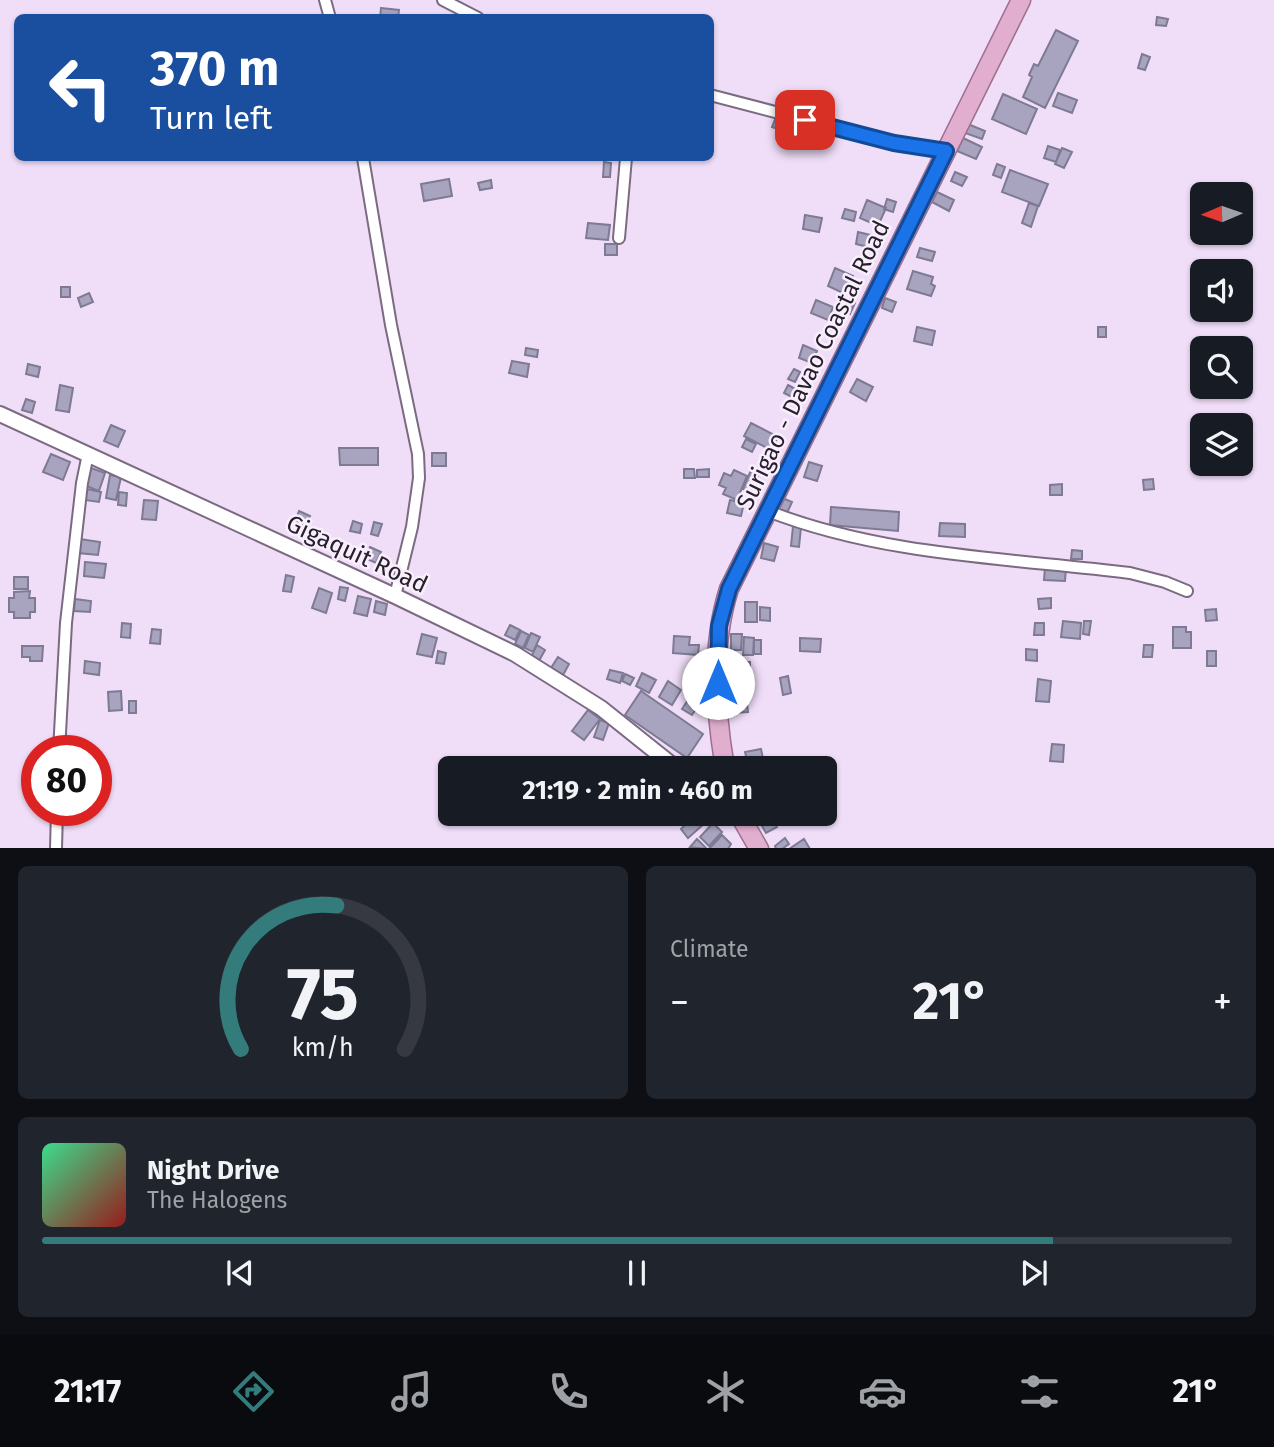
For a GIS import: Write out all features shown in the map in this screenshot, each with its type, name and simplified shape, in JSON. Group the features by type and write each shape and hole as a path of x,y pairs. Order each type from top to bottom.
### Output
{"highway":[{"name":"Surigao - Davao Coastal Road","path":"724,756 717,663 719,626 729,589 1021,0"},
{"path":"746,826 758,848"}],"main road":[{"name":"Gigaquit Road","path":"0,414 515,654 611,716 661,756"}],"street":[{"path":"443,0 470,14"},
{"path":"714,96 894,143 946,151"},
{"path":"364,161 391,325 418,454 419,478 412,527 395,596"},
{"path":"619,238 626,161"},
{"path":"60,735 64,642 82,483 88,454"},
{"path":"768,511 823,530 875,542 1130,573 1187,591"},
{"path":"55,848 56,826"}],"building":[{"path":"381,8 399,10 398,14 380,14"},
{"path":"1157,17 1168,19 1166,26 1156,25"},
{"path":"1056,30 1078,41 1045,108 1023,97 1032,77 1029,75 1034,64 1038,66"},
{"path":"1142,54 1150,57 1145,70 1138,68"},
{"path":"1058,93 1077,100 1072,113 1053,106"},
{"path":"1003,94 1037,109 1026,134 992,119"},
{"path":"776,117 788,122 785,131 772,127"},
{"path":"968,124 985,131 982,139 965,133"},
{"path":"963,138 982,147 976,159 957,151"},
{"path":"1048,146 1060,150 1056,162 1044,158"},
{"path":"1062,148 1072,152 1064,168 1055,164"},
{"path":"604,162 611,163 610,177 603,177"},
{"path":"997,164 1005,167 1001,178 993,175"},
{"path":"1010,170 1048,184 1039,206 1002,192"},
{"path":"955,172 967,177 962,186 951,181"},
{"path":"449,179 452,196 424,201 421,184"},
{"path":"491,180 492,188 480,190 478,183"},
{"path":"937,192 954,200 949,211 932,202"},
{"path":"887,199 896,202 893,212 884,209"},
{"path":"867,200 886,208 878,226 860,218"},
{"path":"1029,203 1038,206 1031,227 1022,223"},
{"path":"845,209 856,212 854,221 842,218"},
{"path":"805,215 822,218 819,232 803,229"},
{"path":"588,223 610,225 608,240 586,238"},
{"path":"858,232 879,237 878,242 874,241 872,248 856,244"},
{"path":"605,244 617,244 617,255 605,255"},
{"path":"920,248 935,252 932,261 917,257"},
{"path":"835,268 853,276 845,294 828,286"},
{"path":"913,271 933,277 931,284 935,286 931,296 907,289"},
{"path":"61,287 70,287 70,297 61,297"},
{"path":"89,293 93,302 81,307 78,298"},
{"path":"885,298 896,302 892,312 882,308"},
{"path":"816,300 833,307 828,320 811,313"},
{"path":"849,300 855,303 850,314 843,311"},
{"path":"917,327 935,331 932,345 914,341"},
{"path":"1098,327 1106,327 1106,337 1098,337"},
{"path":"803,345 817,351 812,363 799,358"},
{"path":"526,348 538,350 537,357 525,355"},
{"path":"512,361 529,364 527,377 509,373"},
{"path":"28,364 40,367 38,377 26,374"},
{"path":"794,369 800,372 795,382 788,379"},
{"path":"857,379 873,387 866,401 850,392"},
{"path":"60,385 73,388 69,412 56,410"},
{"path":"788,385 799,391 796,399 784,393"},
{"path":"26,399 35,402 32,413 22,410"},
{"path":"751,423 778,437 771,450 744,436"},
{"path":"111,425 125,431 118,447 104,441"},
{"path":"746,439 756,444 752,452 742,447"},
{"path":"339,448 378,448 378,465 340,465"},
{"path":"432,453 446,453 446,466 432,466"},
{"path":"51,454 70,462 63,480 43,472"},
{"path":"809,462 822,466 817,481 804,477"},
{"path":"91,468 105,473 99,491 84,485"},
{"path":"684,469 694,469 695,478 684,478"},
{"path":"709,469 709,477 697,477 697,470"},
{"path":"734,470 747,476 737,500 723,494 726,488 719,485 724,473 731,476"},
{"path":"751,470 759,474 751,492 743,489"},
{"path":"110,475 121,477 116,500 106,498"},
{"path":"1153,479 1154,489 1144,490 1143,480"},
{"path":"1062,484 1062,495 1050,495 1050,485"},
{"path":"87,489 101,492 99,502 85,500"},
{"path":"119,492 127,493 126,506 118,505"},
{"path":"780,497 792,502 787,513 775,508"},
{"path":"144,500 158,501 156,520 142,519"},
{"path":"730,500 744,503 741,516 727,513"},
{"path":"831,507 899,512 898,531 830,525"},
{"path":"299,511 310,516 305,526 295,521"},
{"path":"353,521 362,524 360,533 350,531"},
{"path":"374,522 382,524 378,536 371,534"},
{"path":"940,523 965,524 965,537 939,536"},
{"path":"793,526 801,527 799,547 791,546"},
{"path":"80,539 100,542 98,555 78,553"},
{"path":"764,543 778,547 774,561 761,558"},
{"path":"370,547 381,552 376,563 365,558"},
{"path":"1072,550 1082,551 1082,559 1071,559"},
{"path":"85,562 106,564 104,578 84,576"},
{"path":"1045,567 1066,568 1065,581 1044,580"},
{"path":"286,575 294,577 291,592 283,591"},
{"path":"14,577 28,577 28,589 14,589"},
{"path":"340,587 348,588 345,601 338,599"},
{"path":"319,588 332,593 326,613 312,608"},
{"path":"30,591 29,598 35,598 35,612 30,612 30,618 14,618 14,612 9,612 9,598 14,598 14,592"},
{"path":"358,596 371,599 367,616 354,613"},
{"path":"1051,598 1051,608 1039,609 1038,599"},
{"path":"75,599 91,601 90,612 74,611"},
{"path":"376,601 387,604 385,615 374,612"},
{"path":"745,602 757,602 757,622 745,622"},
{"path":"760,607 770,608 770,621 760,620"},
{"path":"1216,609 1217,620 1206,621 1205,610"},
{"path":"1063,621 1081,623 1080,639 1061,637"},
{"path":"1084,621 1091,621 1089,635 1083,634"},
{"path":"122,623 131,624 130,638 121,637"},
{"path":"1035,623 1044,623 1044,635 1034,635"},
{"path":"510,625 520,630 515,640 505,635"},
{"path":"1173,627 1186,627 1186,632 1191,632 1191,648 1173,648"},
{"path":"152,629 161,630 160,644 150,643"},
{"path":"521,631 529,635 523,648 515,644"},
{"path":"531,633 540,637 533,652 525,648"},
{"path":"422,634 437,638 432,657 417,654"},
{"path":"731,634 742,634 741,650 731,650"},
{"path":"674,636 690,637 689,645 699,645 698,655 673,653"},
{"path":"744,637 754,638 753,655 743,655"},
{"path":"800,638 821,639 820,652 800,651"},
{"path":"754,640 761,640 761,654 754,654"},
{"path":"537,645 545,650 539,661 531,657"},
{"path":"1144,645 1153,645 1152,657 1143,657"},
{"path":"22,646 43,646 42,661 30,661 30,657 22,657"},
{"path":"1026,649 1037,650 1037,661 1026,660"},
{"path":"438,651 446,653 444,664 436,663"},
{"path":"1207,651 1216,651 1216,666 1207,666"},
{"path":"558,657 569,664 563,675 551,668"},
{"path":"85,661 100,663 99,675 84,673"},
{"path":"733,662 750,662 750,672 733,673"},
{"path":"610,670 623,673 620,683 607,679"},
{"path":"642,673 656,680 649,693 636,686"},
{"path":"625,674 634,678 630,685 622,681"},
{"path":"701,674 702,686 686,687 686,675"},
{"path":"703,676 709,676 709,691 702,691"},
{"path":"788,676 791,693 783,695 780,678"},
{"path":"1038,679 1051,681 1049,702 1036,701"},
{"path":"668,681 681,690 672,705 659,697"},
{"path":"121,691 122,710 109,711 108,692"},
{"path":"641,691 703,734 688,756 684,756 625,715"},
{"path":"742,694 742,703 733,703 733,695"},
{"path":"690,697 700,703 692,715 682,709"},
{"path":"129,701 136,701 136,713 129,713"},
{"path":"747,703 748,712 734,713 734,704"},
{"path":"588,710 600,719 584,740 572,731"},
{"path":"600,720 609,723 603,740 594,737"},
{"path":"1052,744 1064,745 1063,762 1050,761"},
{"path":"761,749 762,756 746,756 745,752"},
{"path":"684,826 702,826 688,838 681,829"},
{"path":"710,826 716,826 722,832 709,846 700,837"},
{"path":"762,826 776,826 777,827 766,833"},
{"path":"722,835 731,844 729,848 710,848"},
{"path":"785,838 789,844 783,848 775,846"},
{"path":"697,839 706,848 698,848 690,847"},
{"path":"804,839 809,848 790,848"}],"route":[{"path":"718,683 719,626 729,589 946,151 894,143 805,120"}]}
